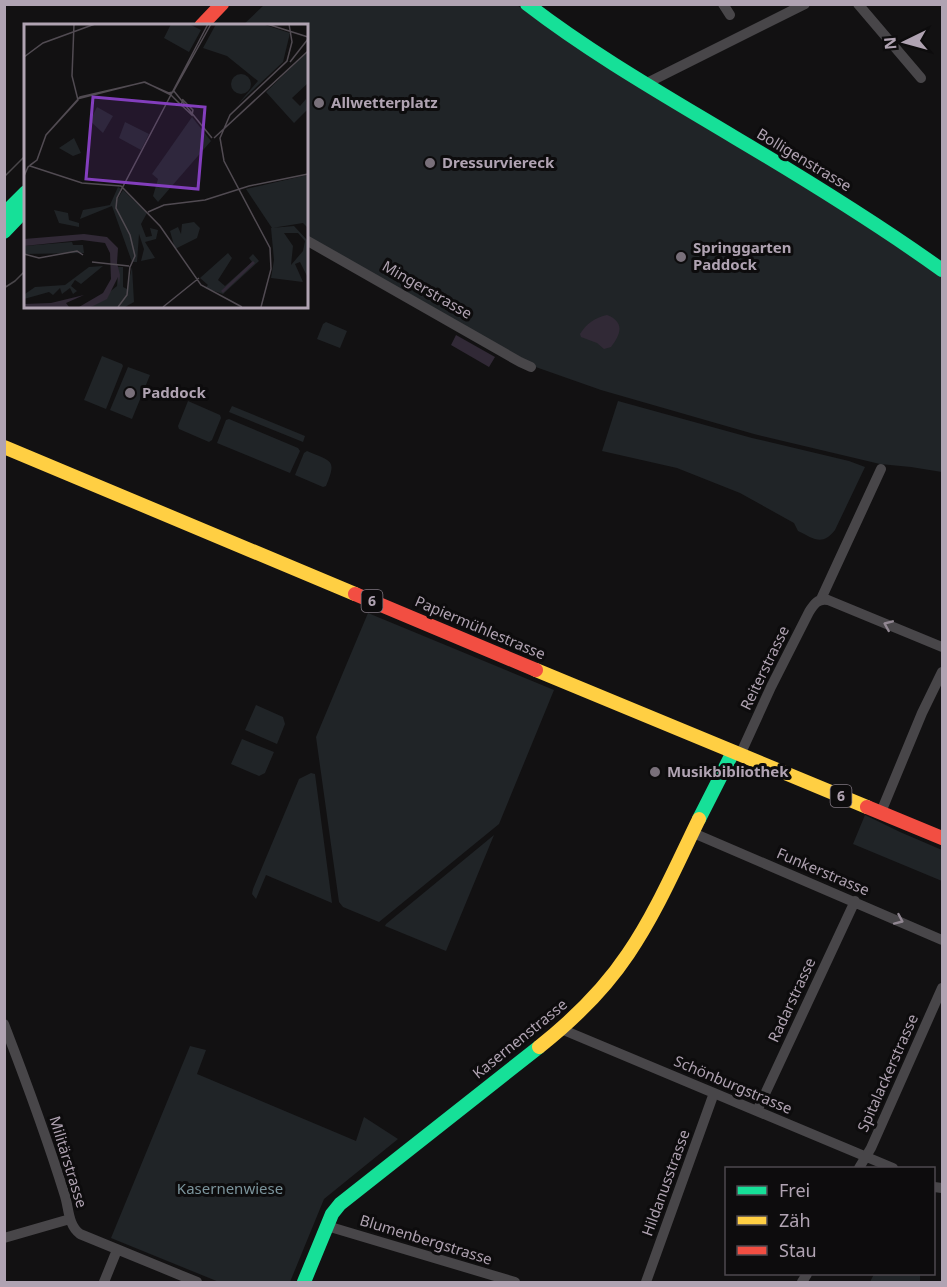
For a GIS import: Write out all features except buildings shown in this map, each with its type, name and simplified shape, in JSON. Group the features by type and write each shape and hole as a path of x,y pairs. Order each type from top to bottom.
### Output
{"street":[{"path":"203,24 222,4"},
{"name":"Bolligenstrasse","path":"527,4 573,38 645,84 863,214 942,270"},
{"path":"723,4 730,15"},
{"path":"645,84 805,4"},
{"path":"858,4 921,78"},
{"path":"4,214 24,194"},
{"path":"4,232 24,211"},
{"name":"Mingerstrasse","path":"308,241 531,367"},
{"name":"Papiermühlestrasse","path":"4,447 942,838"},
{"name":"Reiterstrasse","path":"736,753 809,612 821,599 881,469"},
{"path":"821,599 831,601 942,647"},
{"path":"881,812 922,713 942,672"},
{"name":"Kasernenstrasse","path":"304,1282 334,1211 344,1201 561,1029 590,1001 636,942 691,832 736,753"},
{"name":"Funkerstrasse","path":"691,832 942,940"},
{"name":"Radarstrasse","path":"757,1111 855,901"},
{"name":"Spitalackerstrasse","path":"860,1167 942,988"},
{"name":"Militärstrasse","path":"4,1024 36,1108 75,1230 196,1282"},
{"name":"Schönburgstrasse","path":"561,1029 891,1167"},
{"name":"Hildanusstrasse","path":"646,1282 714,1093"},
{"path":"4,1238 70,1219"},
{"name":"Blumenbergstrasse","path":"327,1226 515,1282"},
{"path":"104,1282 117,1250"}],"green space":[{"name":"Springgarten Paddock","path":"264,5 517,5 821,194 942,277 942,472 880,464 754,434 601,390 530,365 308,240 308,24 244,24"},
{"path":"326,322 347,331 340,348 317,339"},
{"name":"Paddock","path":"102,356 123,366 106,409 84,400"},
{"name":"Paddock","path":"128,367 150,375 132,419 110,410"},
{"path":"188,401 220,415 221,418 209,442 179,429 178,426"},
{"path":"618,401 865,467 835,530 826,538 817,540 798,531 794,523 740,493 677,468 602,451"},
{"path":"232,406 305,436 303,442 229,412"},
{"path":"229,419 298,448 300,451 290,473 217,443 226,420"},
{"path":"307,451 330,463 331,471 326,486 323,487 295,475"},
{"path":"368,613 554,690 499,824 379,922 343,907 339,902 316,737"},
{"path":"256,705 283,717 285,724 277,744 245,730"},
{"path":"242,739 274,752 265,773 259,776 231,764"},
{"path":"311,773 315,774 332,903 266,875 256,899 252,894 253,889 299,779"},
{"path":"865,815 942,850 942,881 853,844"},
{"path":"494,835 446,951 385,926 386,924"},
{"name":"Kasernenwiese","path":"190,1046 206,1050 197,1074 356,1141 364,1117 398,1139 324,1199 290,1282 219,1282 111,1238"},
{"path":"874,1275 920,1275 920,1282 870,1282"}],"shaded area":[{"path":"607,315 617,321 620,329 611,347 604,349 597,343 581,337 580,334 585,327 599,317"},
{"path":"456,335 495,357 489,367 451,345"}],"tram line":[{"path":"4,177 24,157"},
{"path":"4,288 24,272"}],"traffic: fast":[{"path":"527,4 603,57 840,201 942,270"},
{"path":"4,214 24,194"},
{"path":"4,232 24,211"},
{"path":"699,819 733,752"},
{"path":"304,1282 332,1214 340,1204 539,1047"}],"traffic: slow":[{"path":"4,447 355,594"},
{"path":"536,670 867,807"},
{"path":"539,1047 587,1004 628,954 657,905 699,819"}],"traffic: jam":[{"path":"203,24 222,4"},
{"path":"355,594 536,670"},
{"path":"867,807 942,838"}],"place":[{"name":"Allwetterplatz","path":"319,103"},
{"name":"Dressurviereck","path":"430,163"},
{"name":"Springgarten Paddock","path":"681,257"},
{"name":"Paddock","path":"130,393"},
{"name":"Musikbibliothek","path":"655,772"}]}
